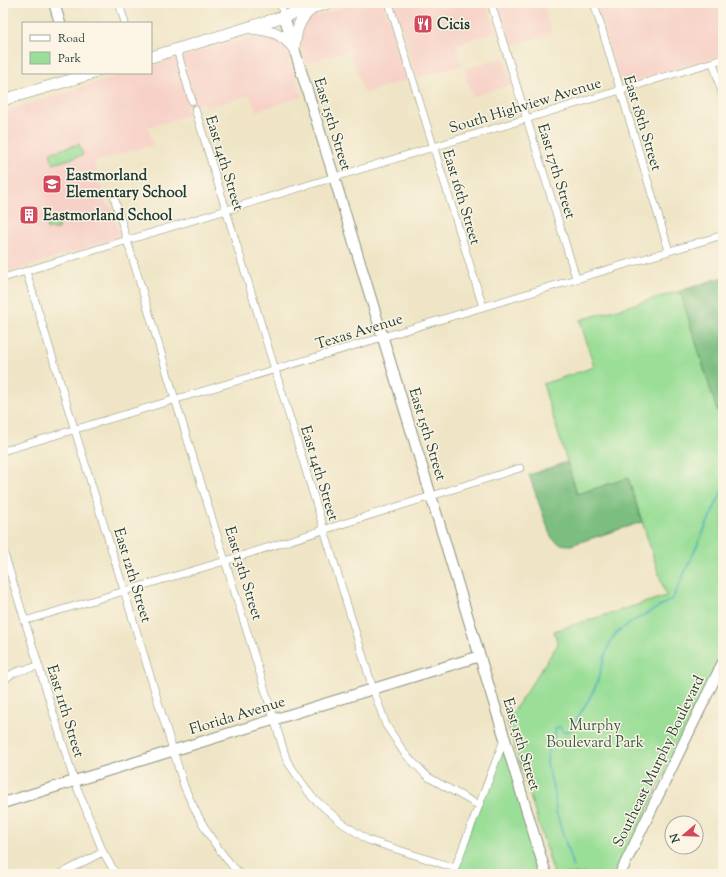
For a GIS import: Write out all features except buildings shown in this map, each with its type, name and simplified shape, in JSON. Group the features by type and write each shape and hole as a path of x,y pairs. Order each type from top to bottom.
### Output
{"main road":[{"path":"54,3 60,22"},
{"path":"152,57 328,3"},
{"path":"294,48 296,29 307,12 313,7"},
{"name":"East 15th Street","path":"284,16 546,874"},
{"path":"248,28 278,34 287,40 294,48"},
{"path":"3,100 76,76 88,74"},
{"name":"Florida Avenue","path":"3,803 480,656"},
{"name":"Southeast Murphy Boulevard","path":"620,874 723,662"}],"street":[{"path":"119,3 125,22"},
{"name":"East 15th Street","path":"280,3 284,16"},
{"name":"East 16th Street","path":"389,3 483,307"},
{"name":"East 17th Street","path":"491,3 576,278"},
{"name":"East 18th Street","path":"594,3 669,251"},
{"name":"East 14th Street","path":"177,50 323,530 373,689 386,725 405,754 428,777 478,805"},
{"name":"South Highview Avenue","path":"3,278 723,59"},
{"path":"712,62 723,97"},
{"name":"East 13th Street","path":"114,197 175,400 287,761 312,797 342,823 368,840 454,871"},
{"name":"Texas Avenue","path":"3,451 723,235"},
{"name":"East 12th Street","path":"26,271 184,786 201,823 229,863 240,874"},
{"path":"24,621 520,468"},
{"name":"East 11th Street","path":"3,550 74,780 103,852 116,874"},
{"path":"3,684 6,678 11,674 38,666"},
{"path":"454,871 505,736"},
{"path":"60,874 103,852"}],"shaded area":[{"path":"356,3 383,3 408,80 364,93 350,50 306,63 299,37 307,20"},
{"path":"394,3 487,3 496,32 456,44 462,65 417,78"},
{"path":"496,3 560,3 544,8 552,33 509,46"},
{"path":"596,3 723,3 723,55 623,84 620,81"},
{"path":"263,35 274,36 285,45 302,97 256,111 250,95 206,108 202,102 186,107 188,115 148,128 153,145 94,162 107,206 111,206 120,237 3,274 3,112 125,74 152,74 152,66 228,42 242,41"},
{"path":"504,57 512,84 472,97 464,69"}],"green space":[{"path":"79,144 83,155 53,164 50,153"},
{"path":"47,219 58,219 58,229 47,229"},
{"path":"723,277 723,402 717,411 680,291"},
{"name":"Murphy Boulevard Park","path":"680,291 717,410 723,402 723,655 616,874 554,874 507,721 558,644 554,631 666,596 628,478 577,494 543,384 594,367 580,320"},
{"path":"567,462 577,494 628,478 642,522 571,545 558,543 555,541 551,537 529,475"},
{"name":"Murphy Boulevard Park","path":"505,737 541,874 453,874"}],"waterway":[{"path":"573,867 556,811 555,795 547,764 548,751 554,738 556,728 560,727 562,731 565,732 573,728 595,688 606,653 614,636 625,626 673,598 723,489"}],"place":[{"name":"Cicis","path":"423,24"},
{"name":"Eastmorland Elementary School","path":"52,184"},
{"name":"Eastmorland School","path":"29,215"}]}
